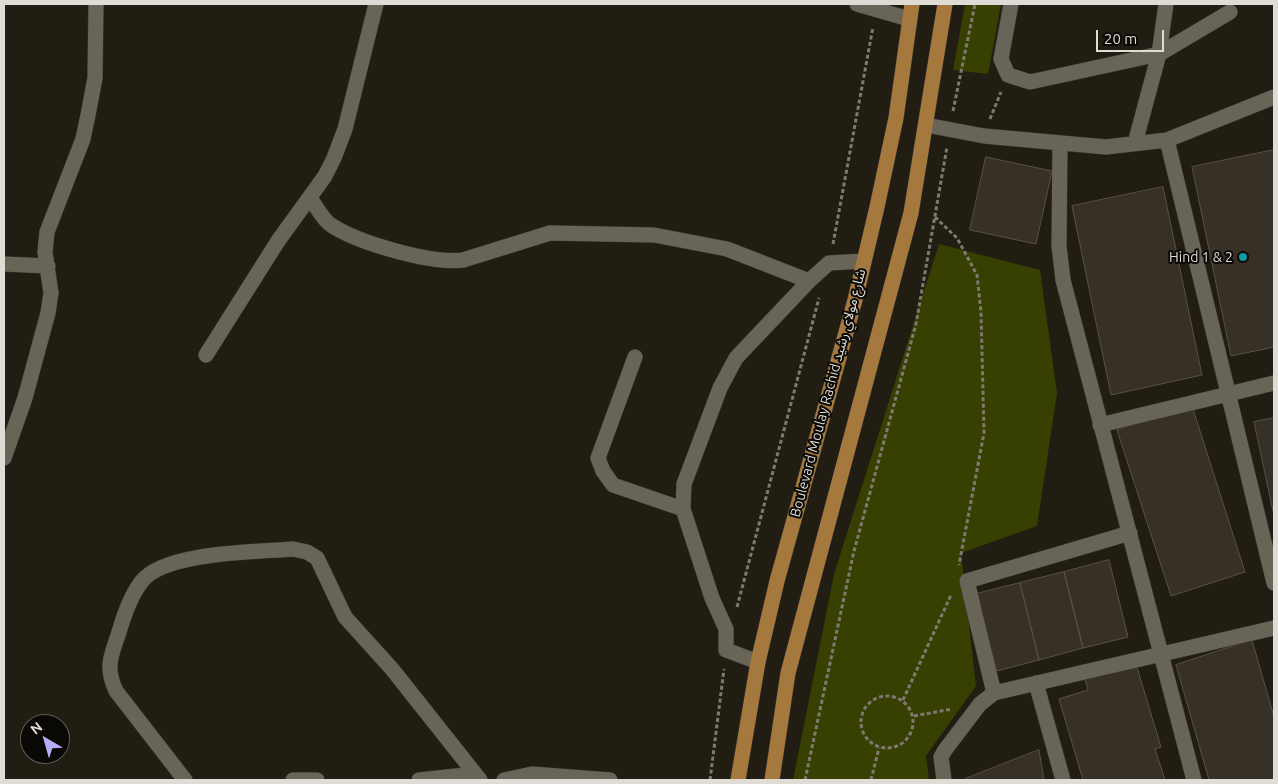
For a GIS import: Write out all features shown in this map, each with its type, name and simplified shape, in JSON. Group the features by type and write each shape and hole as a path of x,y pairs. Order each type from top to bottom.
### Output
{"main road":[{"name":"Boulevard Moulay Rachid شارع مولاي رشيد","path":"738,780 758,662 777,581 855,300 896,118 912,4"},
{"path":"772,780 788,673 911,213 945,4"}],"street":[{"path":"4,458 25,398 48,313 51,293 45,252 47,232 80,148 89,110 95,78 96,4"},
{"path":"206,355 278,242 310,198 334,158 345,129 376,4"},
{"path":"857,4 876,11 910,19"},
{"path":"1011,4 1001,59 1008,75 1030,82 1158,54 1230,12"},
{"path":"1135,143 1158,54 1166,4"},
{"path":"926,125 950,128 984,136 1106,148 1167,140 1274,97"},
{"path":"1167,140 1230,394 1274,583"},
{"path":"1060,143 1059,236 1063,280 1194,780"},
{"path":"310,198 330,225 360,239 429,259 450,262 463,260 550,233 654,235 727,249 809,281"},
{"path":"758,662 726,650 726,629 712,598 683,509 684,484 727,371 748,345 809,281 830,263 863,261"},
{"path":"4,264 48,266"},
{"path":"635,357 598,458 603,471 613,485 683,509"},
{"path":"1100,424 1274,383"},
{"path":"994,693 967,581 1130,533"},
{"path":"185,780 116,691 109,675 110,659 128,606 143,580 168,564 188,558 293,549 307,552 317,558 345,617 392,669 477,777"},
{"path":"944,780 941,757 980,704 994,693 1274,628"},
{"path":"1036,684 1063,780"},
{"path":"504,780 532,774 610,780"},
{"path":"420,780 477,777"},
{"path":"293,780 317,780"}],"path":[{"path":"805,780 854,551 916,324 950,128 975,4"},
{"path":"736,612 830,263 876,11"},
{"path":"984,136 1008,75"},
{"path":"935,218 958,238 977,275 981,312 984,433 959,566"},
{"path":"903,700 955,585 967,581"},
{"path":"710,780 726,650"},
{"path":"886,695 903,700 914,716 911,735 897,747 879,748 864,737 860,719 869,702 886,695"},
{"path":"914,716 980,704"},
{"path":"871,780 879,748"}],"green space":[{"path":"965,4 1001,4 988,74 953,70"},
{"path":"939,244 1040,270 1057,393 1037,526 961,553 976,686 926,756 929,780 793,780 834,574"}],"building":[{"name":"Hind 1 & 2","path":"1274,150 1274,347 1231,356 1192,167"},
{"path":"986,157 1052,171 1036,244 970,230"},
{"path":"1163,187 1202,375 1111,395 1072,206"},
{"path":"1192,406 1245,572 1171,596 1117,430"},
{"path":"1274,418 1274,516 1254,422"},
{"path":"1109,560 1128,637 1083,648 1064,572"},
{"path":"1064,572 1083,648 1039,660 1020,583"},
{"path":"1020,583 1039,660 997,671 976,594"},
{"path":"1252,640 1274,717 1274,780 1209,780 1176,665"},
{"path":"1136,664 1161,747 1155,749 1165,780 1083,780 1059,699 1088,690 1085,679"},
{"path":"1039,750 1044,780 965,779"}],"place":[{"name":"Hind 1 & 2","path":"1243,257"}]}
